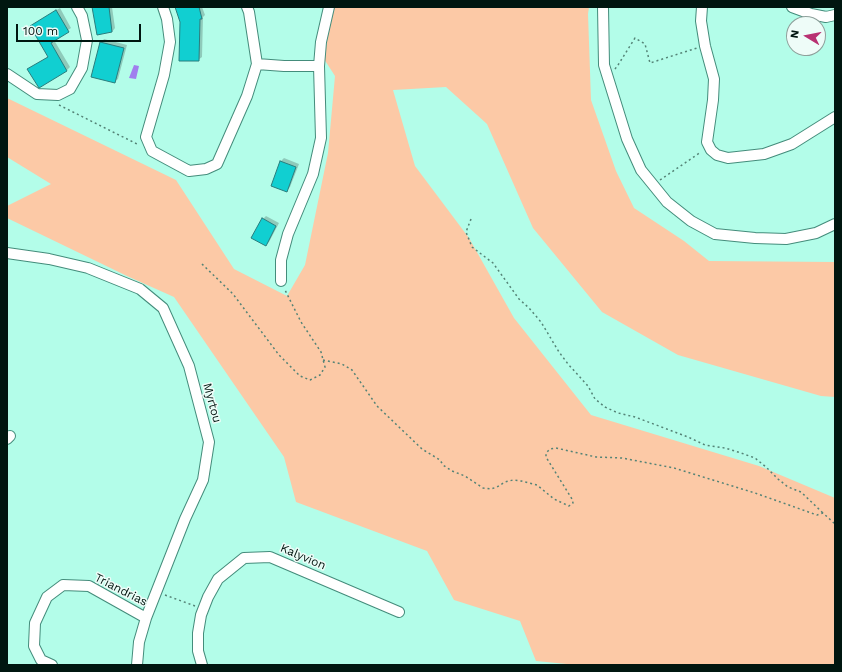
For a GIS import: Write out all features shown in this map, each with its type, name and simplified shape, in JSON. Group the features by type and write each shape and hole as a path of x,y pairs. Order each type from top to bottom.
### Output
{"street":[{"path":"7,74 37,94 58,95 70,89 82,68 87,40 82,16 77,7"},
{"path":"163,7 167,19 170,42 164,75 146,137 152,150 189,171 206,169 217,164 247,96 257,64 247,7"},
{"path":"282,281 281,260 288,234 313,174 321,138 319,66 321,42 329,7"},
{"path":"602,7 604,65 627,139 641,170 667,202 691,221 715,234 786,239 816,233 835,224"},
{"path":"702,7 701,21 705,46 714,79 708,142 710,150 717,155 728,158 764,154 792,144 835,117"},
{"path":"792,7 811,14 826,17 835,15"},
{"path":"257,64 319,66"},
{"name":"Myrtou","path":"7,253 49,259 88,268 140,289 162,308 189,366 209,442 203,480 185,519 146,618 139,642 137,664"},
{"name":"Kalyvion","path":"202,665 198,652 198,633 203,609 218,579 244,558 270,557 399,612"},
{"name":"Triandrias","path":"52,665 41,660 34,646 35,623 47,597 64,584 89,586 146,618"}],"path":[{"path":"607,76 618,65 635,38 645,44 650,63 705,46"},
{"path":"59,105 152,150"},
{"path":"653,185 709,146"},
{"path":"471,219 466,232 472,247 493,263 519,299 541,322 559,352 588,386 595,399 605,407 618,413 635,417 705,445 730,449 755,458 788,487 801,492 835,524"},
{"path":"202,264 233,294 279,355 300,376 310,380 320,375 325,367 322,352 301,322 287,296 282,281"},
{"path":"323,360 342,364 352,370 377,406 422,449 440,460 443,465 452,471 464,476 483,488 497,487 505,482 513,480 521,481 536,485 554,499 569,506 573,503 572,499 546,457 546,453 550,449 556,448 596,456 622,458 674,468 755,493 817,515 823,513"},
{"path":"165,595 203,609"}],"shaded area":[{"path":"333,7 589,7 591,100 616,171 634,208 684,241 709,261 835,262 835,397 821,396 678,355 602,312 533,228 487,124 446,87 393,90 415,166 469,238 514,318 591,415 759,466 835,498 835,665 577,665 536,661 520,621 454,600 427,551 296,502 284,457 174,297 7,218 7,206 51,184 7,157 7,98 176,180 234,269 287,296 305,265 328,153 335,76 324,59"},
{"path":"134,65 139,66 136,79 129,78"}],"building":[{"path":"92,7 109,7 112,32 97,35"},
{"path":"175,7 199,7 202,19 200,19 199,61 179,61 180,22"},
{"path":"56,10 69,32 51,43 67,71 39,88 27,69 48,57 30,26"},
{"path":"100,42 124,48 115,83 91,77"},
{"path":"280,161 296,167 287,192 271,186"},
{"path":"262,218 276,226 266,246 251,238"}]}
